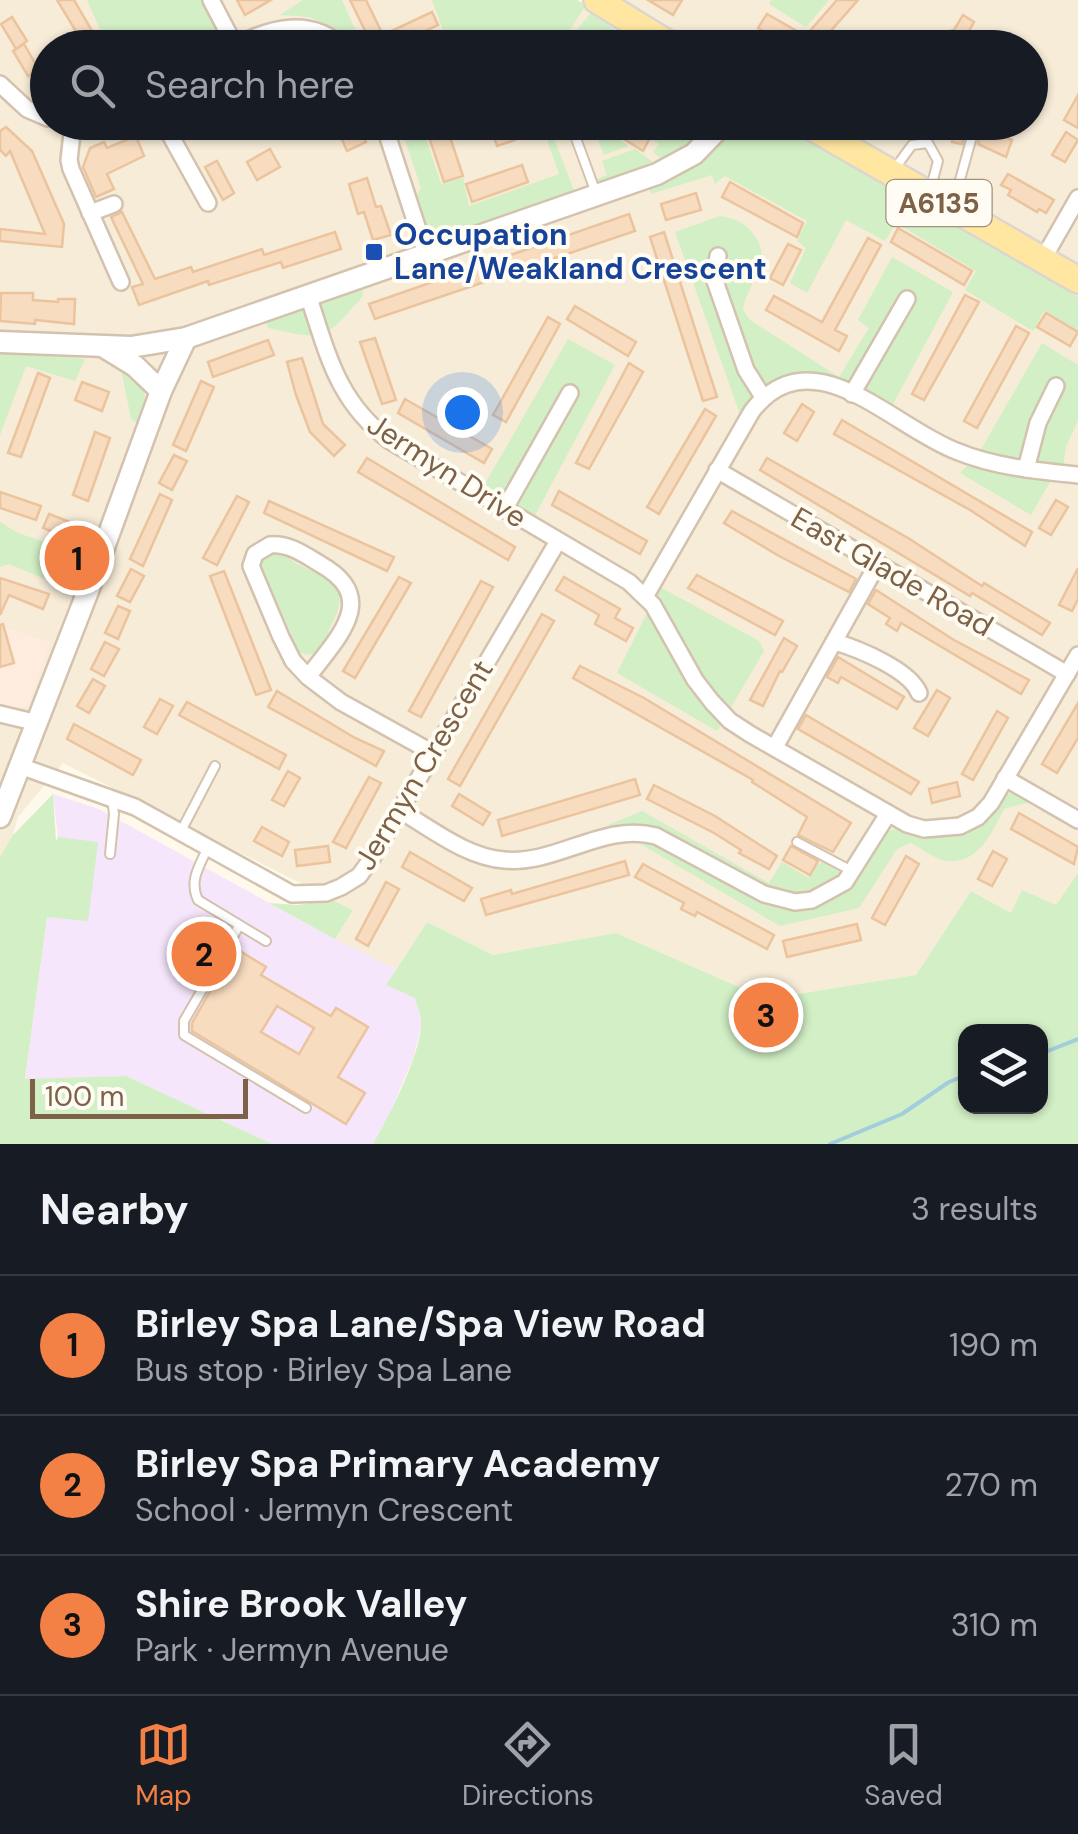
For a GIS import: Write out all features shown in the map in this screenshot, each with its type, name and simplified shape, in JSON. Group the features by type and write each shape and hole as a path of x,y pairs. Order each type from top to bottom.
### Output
{"main road":[{"path":"606,2 649,30"},
{"name":"A6135","path":"849,140 890,175 1078,280"}],"street":[{"path":"212,0 226,30"},
{"path":"276,30 308,30"},
{"path":"0,84 30,110"},
{"path":"68,140 69,160 121,282"},
{"path":"172,140 208,203"},
{"path":"389,140 426,254"},
{"path":"0,342 104,347 186,338 597,196 680,163 710,140"},
{"path":"1043,259 1078,198"},
{"path":"90,213 114,204"},
{"path":"718,256 714,278 746,370 763,396"},
{"name":"Jermyn Drive","path":"308,295 335,375 358,414 390,442 646,596"},
{"path":"852,394 907,299"},
{"path":"0,818 161,391 186,338"},
{"path":"104,347 134,366 161,391"},
{"path":"1078,475 1002,466 956,451 838,386 810,379 776,386 763,396 717,470 646,596 712,702 730,721 888,814 924,829 960,826 978,817 991,803 1078,655"},
{"path":"1026,469 1038,423 1056,386"},
{"path":"504,510 570,393"},
{"name":"East Glade Road","path":"717,470 1067,674"},
{"name":"Jermyn Crescent","path":"20,766 135,808 292,894 326,893 359,876 558,541"},
{"path":"308,677 344,627 351,608 347,584 339,574 298,551 270,544 251,560 253,576 287,649 308,677 341,702 432,753"},
{"path":"775,746 878,563"},
{"path":"835,642 910,678 919,693"},
{"path":"0,714 38,723"},
{"path":"1006,778 1078,820"},
{"path":"399,810 468,850 507,861 612,834 641,832 656,836 764,894 795,902 812,900 845,882 888,814"}],"lane":[{"path":"577,140 597,196"},
{"path":"952,210 971,140"},
{"path":"890,175 912,145 928,144 938,161 928,196"},
{"path":"180,833 216,766"},
{"path":"110,854 112,799"},
{"path":"797,842 852,871"},
{"path":"207,848 193,890 206,908 266,941"},
{"path":"239,926 184,1021 184,1034 306,1108"}],"shaded area":[{"path":"0,0 577,0 586,5 590,0 1078,0 1078,873 1056,905 1011,913 971,891 916,975 766,999 616,933 493,955 427,922 396,969 335,939 353,910 63,763 18,817 0,857"},
{"path":"0,626 50,642 28,707 0,706"},
{"path":"53,794 99,809 396,969 387,985 415,998 422,1024 413,1058 373,1144 272,1144 126,1076 25,1080 58,837"}],"green space":[{"path":"87,0 204,0 218,30 100,30"},
{"path":"303,0 342,0 355,30 338,30 309,17 280,15"},
{"path":"432,0 577,0 586,5 570,30 443,30"},
{"path":"771,0 829,0 806,27 769,4"},
{"path":"591,13 615,30 576,30"},
{"path":"405,140 427,140 441,184 463,178 469,206 559,174 547,140 555,140 575,193 432,242 417,195 421,188"},
{"path":"598,140 620,140 628,146 604,155"},
{"path":"654,140 691,140 662,159 653,152 659,144"},
{"path":"720,140 814,140 1078,297 1078,331 1044,311 1033,331 965,290 976,271 896,223 885,241 846,220 807,293 790,283 806,248 797,241 807,221 725,176 715,184 712,175 651,194 648,185 705,156"},
{"path":"635,149 653,162 596,185 594,180 607,175 602,161"},
{"path":"720,216 743,224 760,245 761,264 743,310 750,320 839,377 869,328 858,320 892,257 953,292 891,408 830,378 792,374 757,395 741,417 675,232"},
{"path":"361,284 363,296 331,329 301,335 268,328 265,319"},
{"path":"568,339 615,365 533,519 482,489"},
{"path":"1042,343 1078,365 1078,420 1066,447 1063,468 1053,477 1031,515 960,473 979,453"},
{"path":"0,351 85,359 75,381 26,366 0,435"},
{"path":"121,368 144,392 138,424 131,419"},
{"path":"0,522 18,533 82,555 71,590 9,564 0,567"},
{"path":"280,550 331,582 340,596 327,643 316,653 293,650 291,633 259,570 261,559"},
{"path":"660,587 759,641 764,651 717,731 617,673"},
{"path":"1010,793 1029,802 1004,809 983,845 968,857 943,860 911,843 897,849 859,908 780,926 608,825 642,811 769,883 782,862 809,878 818,864 825,861 857,877 886,832 897,829 924,837 958,833 971,828"},
{"path":"53,794 56,841 58,837 98,842 88,921 47,917 25,1079 126,1076 272,1144 0,1144 0,857 13,835"},
{"path":"1078,873 1078,1144 373,1144 403,1084 420,1034 421,1019 415,998 386,985 427,922 493,955 616,933 766,999 916,975 971,891 1011,913 1022,890 1056,905"},
{"path":"333,900 353,910 335,939 269,903 298,905"}],"building":[{"path":"57,0 74,0 92,30 75,30"},
{"path":"237,0 271,0 245,15"},
{"path":"350,0 366,0 381,30 365,30"},
{"path":"648,0 682,0 673,15"},
{"path":"837,0 858,0 832,30 811,30"},
{"path":"432,12 438,25 428,30 394,30"},
{"path":"767,14 795,30 761,30 758,28"},
{"path":"963,15 974,22 969,30 954,30"},
{"path":"12,17 27,41 16,49 1,24"},
{"path":"24,44 30,54 30,75 28,76 13,51"},
{"path":"1078,95 1078,128 1064,120"},
{"path":"6,127 32,151 64,224 62,247 0,241 0,229 45,234 10,151 6,156 0,150 0,131"},
{"path":"1066,132 1078,140 1065,162 1052,155"},
{"path":"138,140 144,156 107,174 114,189 96,197 83,167 90,148 104,142 107,148"},
{"path":"342,140 365,140 366,142 347,151"},
{"path":"430,140 451,140 463,176 444,182"},
{"path":"626,140 649,140 643,151"},
{"path":"979,140 1012,140 1006,157 978,144"},
{"path":"270,149 280,167 257,180 247,162"},
{"path":"217,161 234,193 223,200 205,167"},
{"path":"522,165 528,182 472,202 466,184"},
{"path":"1008,174 1054,200 1046,213 1008,195 1011,190 1001,185"},
{"path":"367,178 391,235 373,240 364,212 358,214 349,184"},
{"path":"730,182 803,223 797,237 722,197"},
{"path":"696,193 701,210 666,220 661,204"},
{"path":"122,212 155,279 191,267 193,272 262,249 264,255 335,232 341,249 283,268 281,262 209,285 208,281 139,305 132,287 143,284 111,217"},
{"path":"629,214 635,231 375,319 369,304"},
{"path":"898,228 972,271 964,285 891,242"},
{"path":"664,232 717,397 703,401 650,237"},
{"path":"868,238 881,245 835,330 847,336 839,351 766,310 774,296 822,322"},
{"path":"788,244 801,250 783,285 770,278"},
{"path":"1,293 33,293 33,300 75,299 74,324 0,321"},
{"path":"965,295 979,302 924,400 912,394"},
{"path":"575,306 636,342 628,356 567,319"},
{"path":"1046,313 1078,332 1070,346 1037,327"},
{"path":"548,317 560,324 506,422 493,415"},
{"path":"1016,326 1029,333 977,428 964,421"},
{"path":"375,338 396,400 382,404 360,342"},
{"path":"268,340 274,355 213,377 208,362"},
{"path":"302,358 323,424 345,445 334,456 310,432 296,395 287,362"},
{"path":"629,363 643,372 589,469 576,463"},
{"path":"38,373 50,378 21,457 8,453"},
{"path":"201,381 214,387 186,451 173,445"},
{"path":"82,382 109,392 102,411 75,400"},
{"path":"405,399 492,449 484,463 398,413"},
{"path":"802,404 814,412 797,441 784,433"},
{"path":"705,409 716,416 659,514 647,507"},
{"path":"842,420 1032,532 1025,546 970,510 834,434"},
{"path":"95,432 110,438 88,501 73,495"},
{"path":"174,455 187,461 172,490 159,483"},
{"path":"367,458 515,547 508,560 358,472"},
{"path":"767,458 1050,623 1042,635 972,593 970,596 760,470"},
{"path":"559,491 647,541 640,554 552,505"},
{"path":"0,492 41,506 36,520 0,508"},
{"path":"160,494 172,500 143,566 130,559"},
{"path":"237,496 249,502 217,565 203,558"},
{"path":"1056,500 1068,507 1051,535 1039,528"},
{"path":"269,501 394,557 387,571 264,513"},
{"path":"732,511 856,579 849,592 724,523"},
{"path":"49,514 75,524 69,538 43,528"},
{"path":"1078,568 1078,599 1072,611 1059,605"},
{"path":"131,569 144,576 130,602 117,596"},
{"path":"224,571 271,690 256,695 210,576"},
{"path":"697,575 783,621 775,635 688,588"},
{"path":"399,577 411,583 355,678 343,671"},
{"path":"564,577 620,609 615,618 633,628 626,641 595,624 599,615 556,590"},
{"path":"0,578 49,594 43,609 9,595 0,615"},
{"path":"481,581 493,587 421,717 409,711"},
{"path":"876,590 954,640 1029,680 1021,694 901,623 897,631 886,624 890,618 868,604"},
{"path":"118,606 130,611 118,639 105,633"},
{"path":"542,614 554,621 460,786 448,779"},
{"path":"3,624 14,663 0,667 0,625"},
{"path":"784,638 797,646 763,706 750,700"},
{"path":"105,642 119,649 104,676 91,669"},
{"path":"838,657 904,697 897,709 841,677 838,683 827,677"},
{"path":"580,666 644,698 851,823 833,852 798,835 807,817 753,780 573,678"},
{"path":"93,679 105,686 89,713 77,706"},
{"path":"937,690 950,698 928,736 914,728"},
{"path":"277,691 384,751 376,766 268,707"},
{"path":"160,699 173,706 157,734 144,727"},
{"path":"187,702 286,755 279,769 179,715"},
{"path":"1078,703 1078,738 1057,773 1042,764"},
{"path":"997,711 1008,718 973,780 962,774"},
{"path":"806,715 919,782 911,794 798,729"},
{"path":"74,724 141,760 133,775 67,739"},
{"path":"288,771 300,778 284,806 272,800"},
{"path":"369,777 381,783 346,848 333,842"},
{"path":"635,779 640,795 502,836 498,820"},
{"path":"957,782 960,796 932,803 929,789"},
{"path":"654,785 715,816 777,856 769,869 739,853 741,850 714,833 647,799"},
{"path":"459,794 490,813 483,825 452,806"},
{"path":"1019,813 1078,847 1074,864 1011,829"},
{"path":"262,827 289,842 282,856 254,841"},
{"path":"328,846 330,862 297,866 295,850"},
{"path":"791,846 818,861 810,875 783,860"},
{"path":"993,851 1007,859 992,886 978,879"},
{"path":"410,852 472,888 464,901 402,867"},
{"path":"906,856 919,864 885,925 872,918"},
{"path":"625,861 629,875 486,915 481,899 511,890 512,894"},
{"path":"643,864 774,935 767,949 697,912 695,916 681,909 684,903 635,877"},
{"path":"386,882 399,889 368,946 356,939"},
{"path":"857,924 861,940 787,957 783,941"},
{"path":"235,948 266,967 261,975 331,1016 336,1008 368,1027 338,1077 365,1093 346,1124 192,1031 192,1023","holes":["277,1006 314,1028 299,1054 261,1032"]}],"waterway":[{"path":"1048,1051 1078,1039"},
{"path":"830,1144 902,1114 958,1078"}],"place":[{"name":"Occupation Lane/Weakland Crescent","path":"374,252"},
{"name":"Birley Spa Lane/Spa View Road","path":"77,558"},
{"name":"Birley Spa Primary Academy","path":"204,954"},
{"name":"Shire Brook Valley","path":"766,1015"}]}
